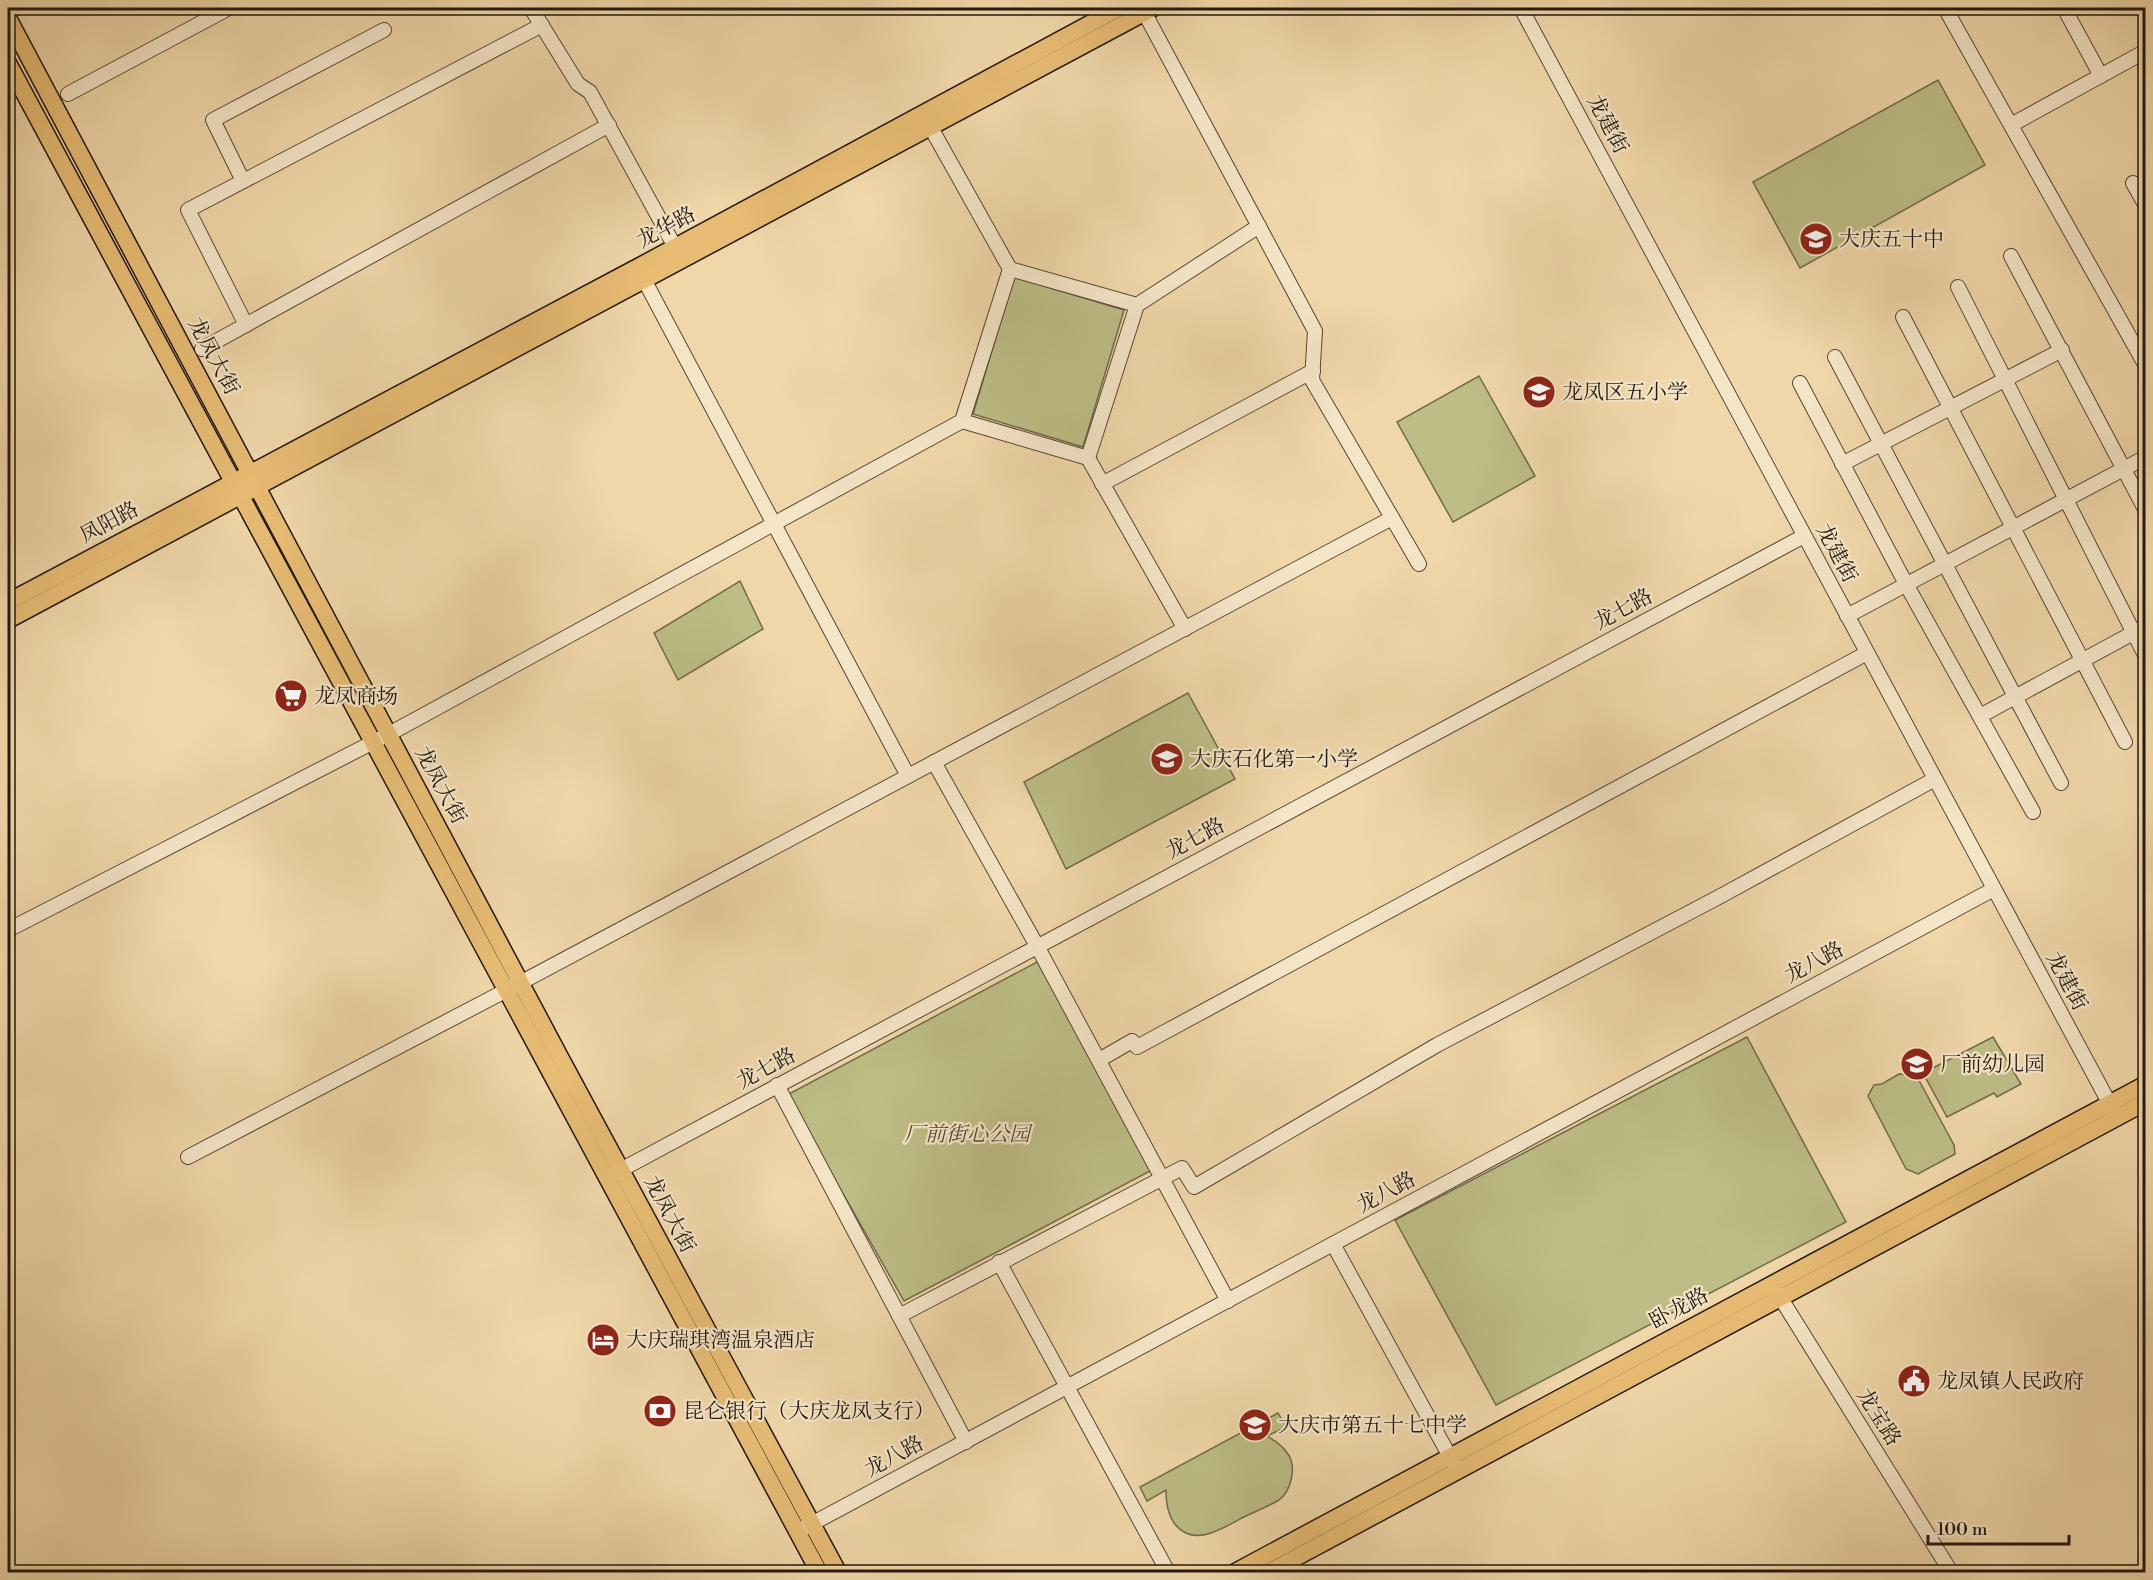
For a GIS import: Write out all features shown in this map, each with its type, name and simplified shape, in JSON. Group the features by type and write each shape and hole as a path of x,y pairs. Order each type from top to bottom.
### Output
{"main road":[{"name":"龙华路","path":"641,273 675,247 927,120 1119,8"},
{"path":"8,620 254,479 927,120 1147,9"},
{"name":"龙凤大街","path":"8,18 520,983 838,1572"},
{"name":"龙凤大街","path":"8,63 605,1179 819,1572"},
{"name":"凤阳路","path":"8,602 236,489"},
{"name":"卧龙路","path":"1235,1572 1454,1464 2113,1110 2145,1084"},
{"name":"卧龙路","path":"2113,1110 2145,1102"},
{"name":"卧龙路","path":"1269,1572 1454,1464"}],"street":[{"path":"68,94 229,8"},
{"path":"531,8 578,84 590,92 675,247"},
{"name":"龙建街","path":"1521,8 2113,1110"},
{"path":"1945,8 2145,366"},
{"path":"2064,8 2101,76"},
{"path":"1147,9 1315,331 1312,380 1419,564"},
{"path":"246,325 188,210 542,25"},
{"path":"243,181 213,120 384,30"},
{"path":"2011,126 2145,51"},
{"path":"927,120 1010,269 1137,304"},
{"path":"202,349 609,125"},
{"path":"2133,183 2145,206"},
{"path":"1088,458 1137,304 1259,226"},
{"path":"2011,256 2145,511"},
{"path":"8,930 389,734 962,421 1010,269"},
{"path":"641,273 908,776"},
{"path":"1958,287 2065,500 2139,629 2145,657"},
{"path":"1903,318 2125,742"},
{"path":"1842,464 2062,350"},
{"path":"1835,357 2061,783"},
{"path":"1102,484 1313,371"},
{"path":"1800,383 1906,584 2033,812"},
{"path":"962,421 1088,458 1185,629"},
{"path":"1847,616 2145,457"},
{"path":"188,1157 505,991 1392,518"},
{"name":"龙七路","path":"605,1179 1804,536"},
{"path":"1980,716 2139,629"},
{"path":"1099,1060 1132,1041 1137,1047 1173,1028 1867,653"},
{"path":"934,762 1037,946 1228,1301"},
{"path":"900,1316 999,1262 1182,1168 1194,1186 1437,1045 1717,898 1935,779"},
{"name":"龙八路","path":"797,1532 1994,890"},
{"path":"777,1085 966,1442"},
{"path":"1333,1244 1454,1464"},
{"path":"999,1262 1168,1572"},
{"name":"龙宝路","path":"1776,1291 1951,1572"}],"green space":[{"path":"1938,80 1985,165 1800,268 1753,182"},
{"path":"1014,277 1124,310 1083,447 973,414"},
{"path":"1479,376 1535,476 1453,522 1397,422"},
{"path":"740,581 763,629 678,680 654,633"},
{"path":"1188,693 1235,779 1066,869 1024,782"},
{"name":"厂前街心公园","path":"1039,961 1152,1170 904,1301 787,1095"},
{"path":"1747,1037 1846,1222 1496,1405 1395,1220"},
{"path":"1993,1037 2021,1084 1997,1097 1994,1093 1947,1117 1923,1073"},
{"path":"1899,1074 1916,1075 1954,1145 1955,1154 1918,1174 1906,1169 1868,1096 1874,1085 1882,1084"},
{"path":"1278,1413 1286,1427 1267,1436 1286,1451 1292,1465 1287,1491 1279,1500 1217,1531 1201,1535 1193,1535 1180,1530 1172,1520 1166,1490 1147,1501 1140,1487"}],"place":[{"name":"大庆五十中","path":"1816,239"},
{"name":"龙凤区五小学","path":"1539,392"},
{"name":"龙凤商场","path":"291,696"},
{"name":"大庆石化第一小学","path":"1167,759"},
{"name":"厂前幼儿园","path":"1917,1064"},
{"name":"大庆瑞琪湾温泉酒店","path":"603,1340"},
{"name":"龙凤镇人民政府","path":"1914,1381"},
{"name":"昆仑银行（大庆龙凤支行）","path":"660,1411"},
{"name":"大庆市第五十七中学","path":"1255,1425"}]}
